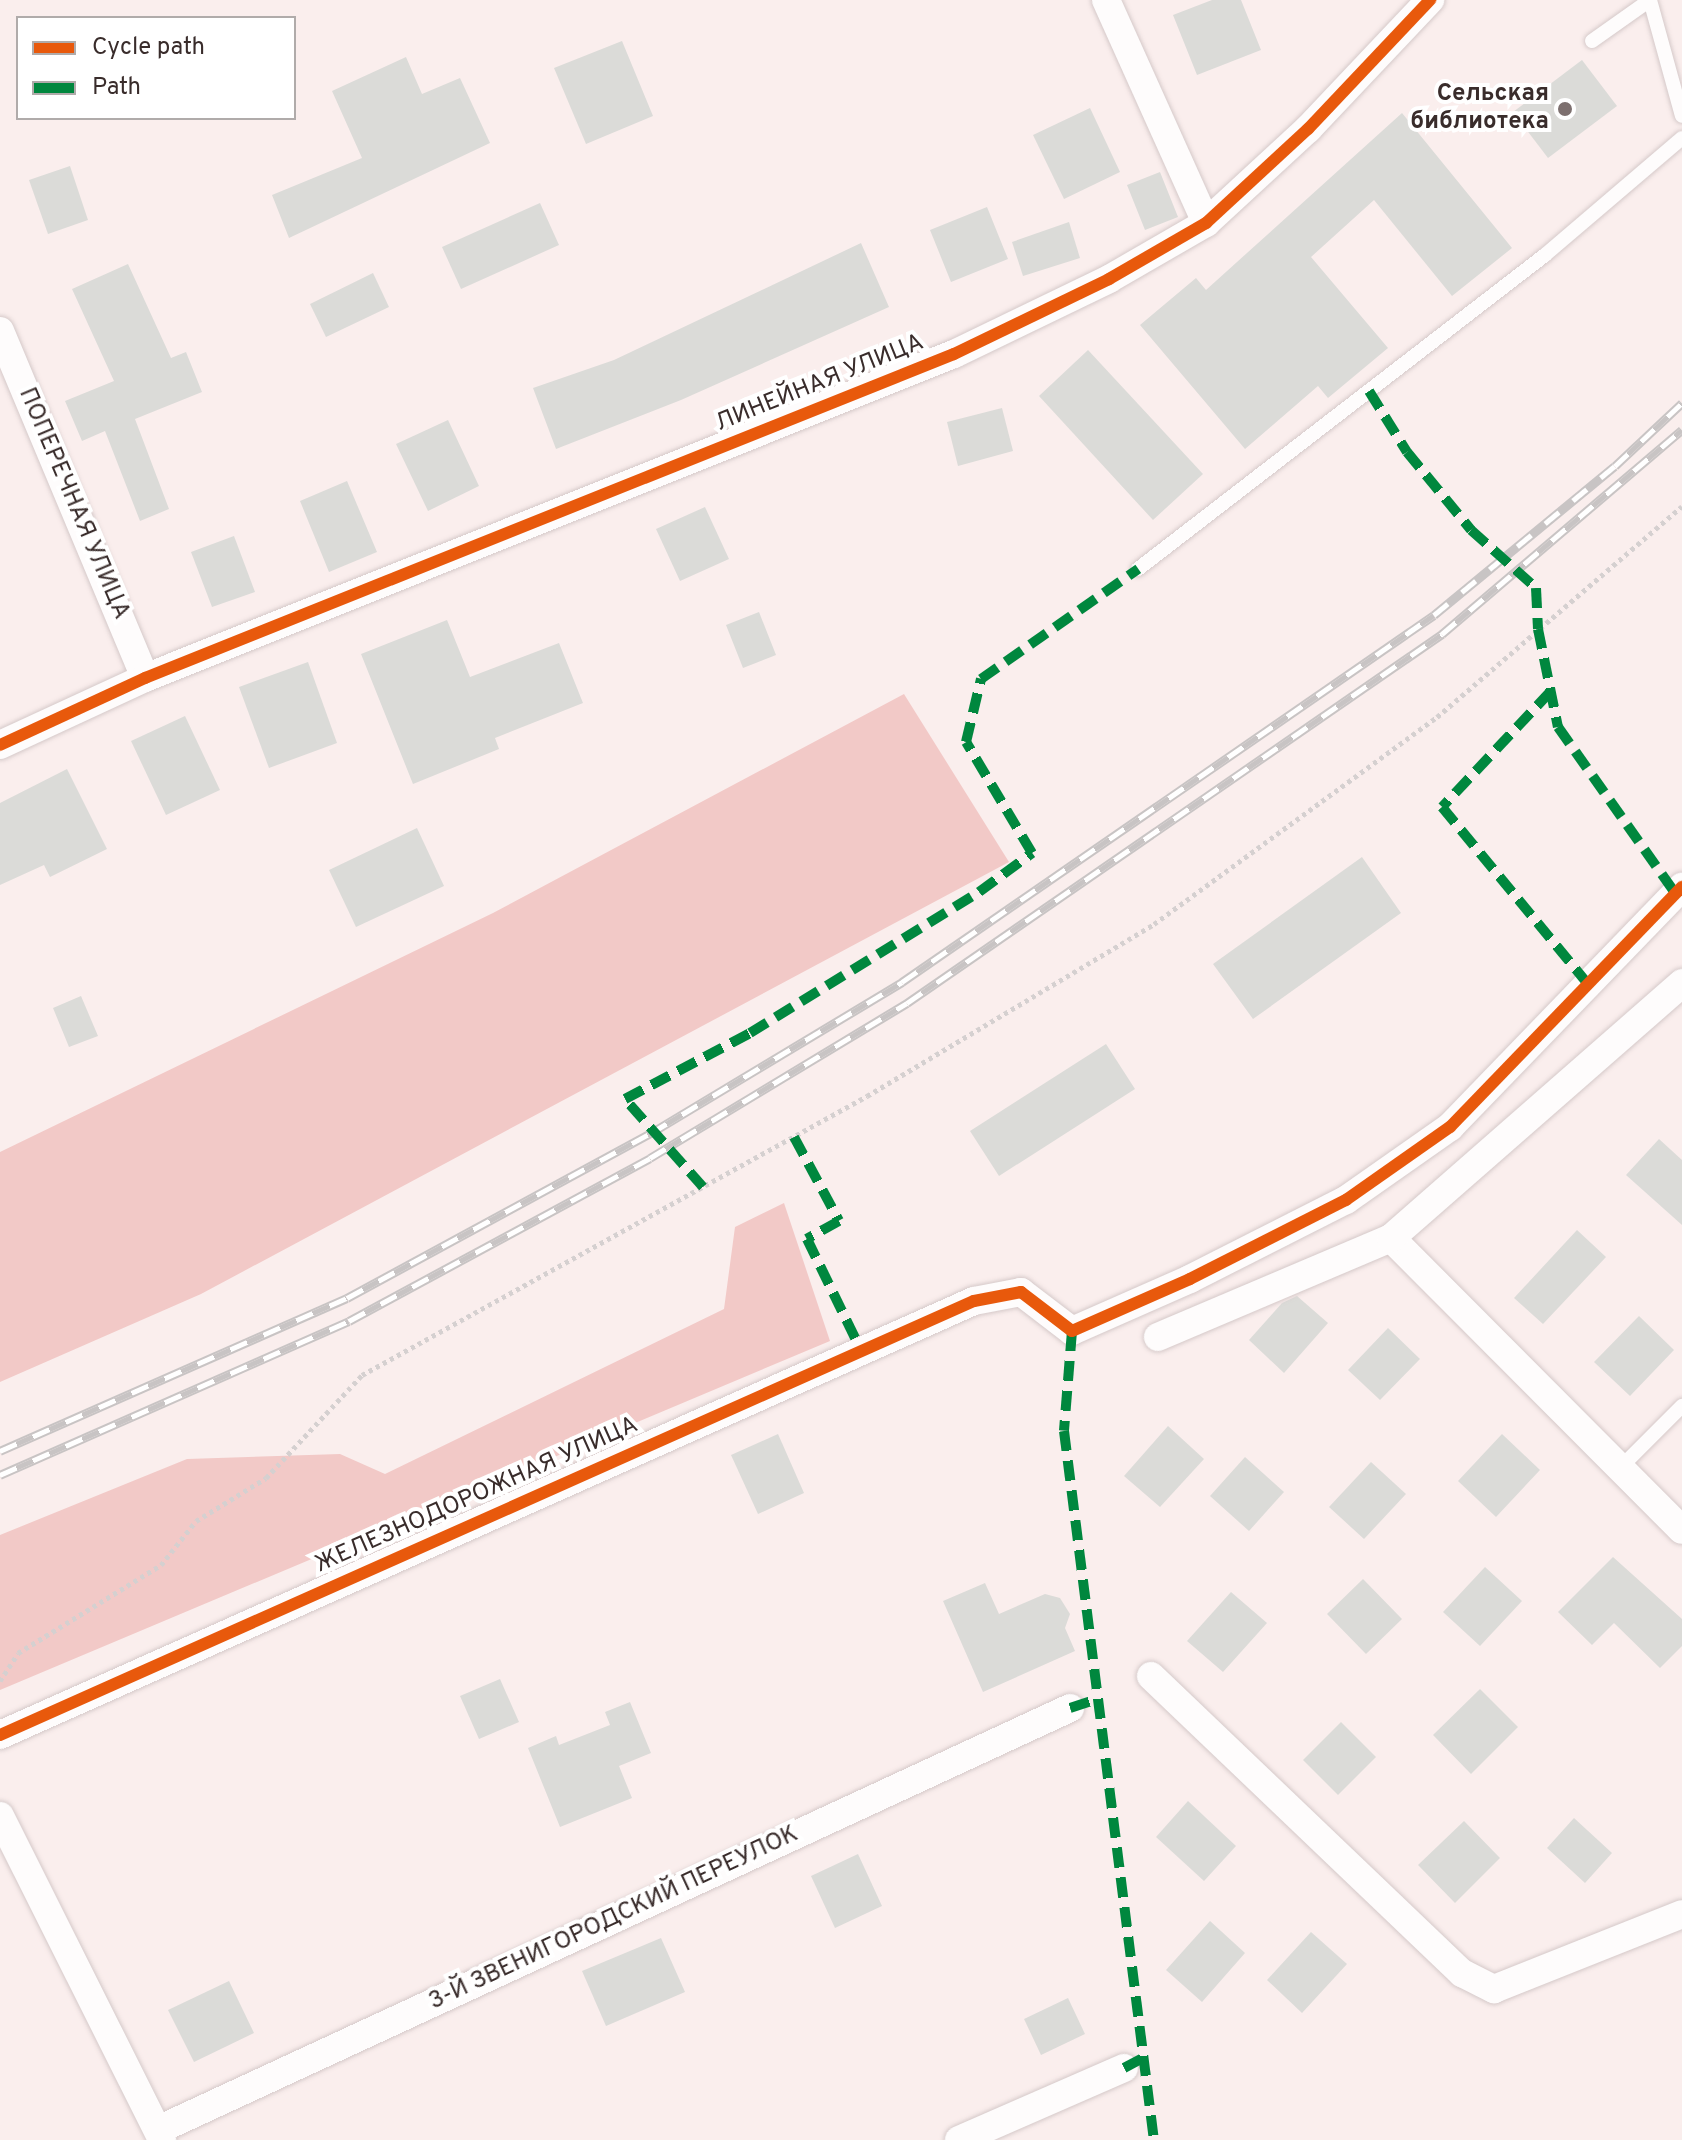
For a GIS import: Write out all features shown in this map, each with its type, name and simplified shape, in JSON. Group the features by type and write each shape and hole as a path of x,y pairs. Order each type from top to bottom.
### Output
{"street":[{"path":"1106,0 1206,223"},
{"name":"ЛИНЕЙНАЯ УЛИЦА","path":"0,745 145,678 954,354 1109,279 1206,223 1308,129 1430,0"},
{"name":"ПОПЕРЕЧНАЯ УЛИЦА","path":"0,331 145,678"},
{"name":"ЖЕЛЕЗНОДОРОЖНАЯ УЛИЦА","path":"0,1735 974,1301 1021,1292 1072,1331 1346,1200 1450,1127 1682,887"},
{"path":"1158,1337 1391,1238 1682,983"},
{"path":"1391,1238 1682,1530"},
{"path":"1151,1676 1462,1973 1494,1989 1682,1914"},
{"name":"3-Й ЗВЕНИГОРОДСКИЙ ПЕРЕУЛОК","path":"160,2135 1070,1708"},
{"path":"0,1816 160,2135"},
{"path":"959,2140 1124,2068"}],"lane":[{"path":"1592,41 1650,0 1682,116"},
{"path":"1138,569 1545,255 1682,138"},
{"path":"1620,1468 1682,1406"}],"path":[{"path":"0,1681 18,1653 161,1565 196,1521 266,1478 362,1375 867,1096 1154,924 1437,717 1682,506"}],"shaded area":[{"path":"904,694 1009,862 201,1294 0,1382 0,1152 493,913"},
{"path":"784,1203 830,1341 0,1690 0,1535 187,1459 340,1454 385,1474 724,1309 735,1227"}],"building":[{"path":"1212,0 1241,0 1261,50 1197,75 1173,15"},
{"path":"622,41 653,116 586,144 554,68"},
{"path":"406,57 422,94 460,78 490,143 289,238 272,195 362,158 332,91"},
{"name":"Сельская библиотека","path":"1582,60 1617,106 1548,158 1513,112"},
{"path":"1090,108 1120,172 1064,199 1033,135"},
{"path":"1402,113 1512,248 1452,296 1374,200 1311,257 1388,348 1328,398 1318,386 1245,449 1140,325 1196,278 1206,290"},
{"path":"70,166 88,220 48,234 29,180"},
{"path":"1160,172 1178,217 1145,230 1127,185"},
{"path":"540,203 559,245 461,289 442,247"},
{"path":"987,207 1008,259 951,282 930,230"},
{"path":"1069,222 1080,258 1023,276 1012,242"},
{"path":"861,243 889,307 681,400 556,449 533,388 614,360"},
{"path":"128,264 171,358 186,352 202,392 135,419 169,509 140,521 105,431 82,441 65,401 114,381 72,289"},
{"path":"373,273 389,307 326,337 310,304"},
{"path":"1088,350 1203,474 1153,520 1039,396"},
{"path":"1002,408 1013,451 958,466 947,422"},
{"path":"448,420 479,486 428,511 396,444"},
{"path":"347,481 377,552 329,572 300,501"},
{"path":"705,507 729,559 680,581 656,529"},
{"path":"234,536 255,592 212,607 191,552"},
{"path":"759,612 776,655 743,668 726,625"},
{"path":"447,620 470,677 559,643 583,703 495,738 499,749 413,784 361,654"},
{"path":"308,662 337,743 269,768 239,687"},
{"path":"185,716 220,790 166,815 131,741"},
{"path":"67,769 107,849 50,877 44,865 0,885 0,803"},
{"path":"417,828 444,886 356,927 329,870"},
{"path":"1362,857 1401,913 1253,1019 1213,964"},
{"path":"81,996 98,1036 69,1047 53,1008"},
{"path":"1106,1044 1135,1089 999,1176 970,1131"},
{"path":"1659,1139 1682,1160 1682,1225 1626,1175"},
{"path":"1577,1230 1606,1257 1543,1324 1514,1298"},
{"path":"1297,1296 1328,1323 1284,1373 1249,1340 1282,1303"},
{"path":"1639,1316 1674,1350 1630,1396 1594,1362"},
{"path":"1388,1328 1420,1359 1380,1400 1348,1370"},
{"path":"1168,1426 1204,1459 1160,1507 1124,1476"},
{"path":"778,1434 804,1493 758,1514 731,1455"},
{"path":"1502,1434 1540,1470 1496,1517 1458,1481"},
{"path":"1245,1457 1284,1492 1249,1531 1210,1496"},
{"path":"1371,1462 1406,1494 1364,1539 1329,1507"},
{"path":"1613,1557 1682,1619 1682,1646 1660,1668 1614,1623 1592,1645 1558,1612"},
{"path":"1485,1567 1522,1601 1480,1646 1443,1612"},
{"path":"1363,1579 1402,1619 1366,1654 1327,1614"},
{"path":"985,1583 999,1614 1045,1594 1060,1598 1070,1614 1065,1628 1075,1651 983,1692 943,1601"},
{"path":"1231,1592 1267,1623 1223,1672 1187,1641"},
{"path":"500,1679 519,1722 479,1739 460,1696"},
{"path":"1480,1689 1518,1727 1471,1774 1433,1735"},
{"path":"630,1702 651,1753 619,1766 632,1798 560,1827 528,1748 556,1736 559,1745 610,1725 605,1712"},
{"path":"1341,1722 1376,1757 1338,1795 1303,1760"},
{"path":"1188,1801 1236,1846 1204,1881 1156,1837"},
{"path":"1574,1818 1612,1853 1585,1883 1547,1848"},
{"path":"1464,1821 1500,1858 1455,1903 1418,1865"},
{"path":"858,1854 882,1906 835,1928 811,1876"},
{"path":"1210,1921 1245,1953 1202,2002 1166,1970"},
{"path":"1311,1932 1347,1964 1302,2013 1267,1980"},
{"path":"661,1938 685,1992 606,2026 582,1971"},
{"path":"229,1981 254,2033 194,2062 168,2010"},
{"path":"1068,1998 1085,2034 1041,2055 1024,2019"}],"railway":[{"path":"0,1451 347,1298 651,1133 902,982 1434,615 1615,466 1682,403"},
{"path":"0,1475 349,1321 650,1158 907,1003 1442,634 1682,430"}],"marked path":[{"path":"1369,391 1407,452 1471,530 1536,588 1538,629 1558,727 1675,893"},
{"path":"703,1187 625,1099 750,1033 979,892 1032,853 966,742 981,679 1138,569"},
{"path":"1551,691 1442,807 1587,983"},
{"path":"794,1137 839,1221 807,1239 860,1348"},
{"path":"1072,1331 1064,1431 1154,2140"},
{"path":"1070,1708 1097,1699"},
{"path":"1124,2068 1143,2058"}],"cycle path":[{"path":"0,745 145,678 954,354 1109,279 1206,223 1308,129 1430,0"},
{"path":"0,1735 974,1301 1021,1292 1072,1331 1190,1279 1346,1200 1450,1127 1682,887"}],"place":[{"name":"Сельская библиотека","path":"1565,109"}]}
